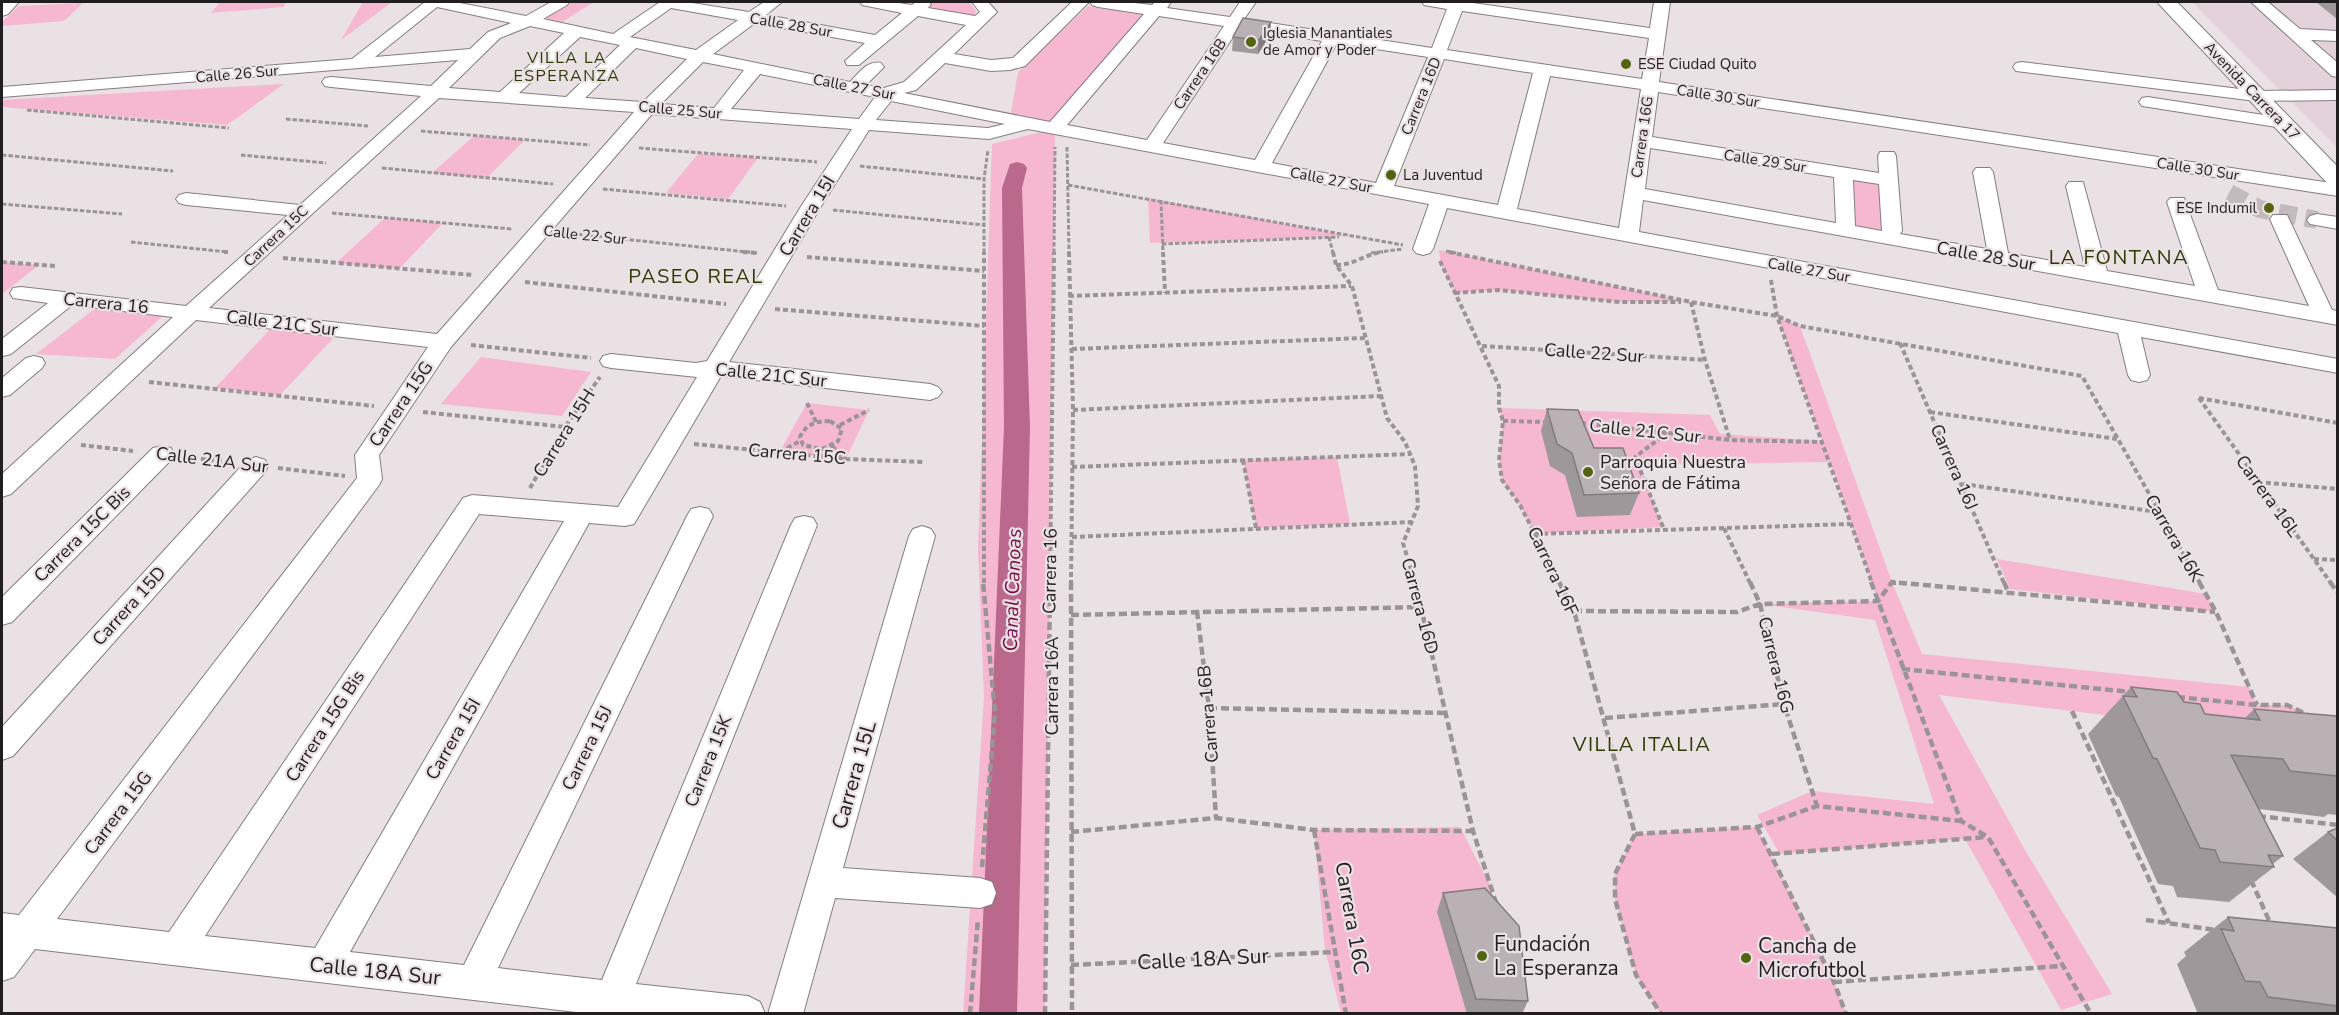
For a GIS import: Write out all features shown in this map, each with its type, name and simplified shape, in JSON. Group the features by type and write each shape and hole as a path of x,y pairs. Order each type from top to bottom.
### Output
{"main road":[{"name":"Avenida Carrera 17","path":"2167,2 2337,181"}],"street":[{"path":"2,11 11,2"},
{"path":"356,64 434,2"},
{"name":"Calle 27 Sur","path":"434,2 1027,123 1061,136 1151,147 2337,366"},
{"name":"Carrera 15C","path":"2,488 192,312 397,129 473,54 494,36 529,21 561,2"},
{"name":"Carrera 15G","path":"2,965 15,931 370,479 367,455 443,342 648,107 699,56 774,2"},
{"path":"868,2 983,12"},
{"path":"942,57 994,66 1008,66 1020,62 1082,2"},
{"name":"Calle 30 Sur","path":"1110,2 1159,6 1234,22 2337,190"},
{"name":"Carrera 16B","path":"1151,147 1248,2"},
{"path":"1430,2 1457,3 1657,34"},
{"name":"Carrera 16G","path":"1628,236 1650,86 1638,63 1657,34 1662,2"},
{"path":"2259,2 2337,72"},
{"name":"Calle 28 Sur","path":"624,41 668,3 878,40"},
{"name":"Carrera 16D","path":"1383,190 1457,3"},
{"path":"854,87 875,67 853,61 921,6"},
{"path":"1061,136 1159,6"},
{"path":"887,94 895,89 910,86 942,57 983,12"},
{"path":"506,96 576,31"},
{"path":"2295,34 2337,36"},
{"path":"1261,167 1332,37"},
{"path":"572,101 624,41"},
{"name":"Calle 26 Sur","path":"2,92 473,54"},
{"path":"360,84 390,61"},
{"path":"1605,79 1614,70 1638,63"},
{"path":"718,113 756,67"},
{"path":"2022,67 2256,96 2337,95"},
{"path":"1506,213 1543,69"},
{"name":"Calle 25 Sur","path":"331,82 718,113 806,108 864,125 989,134 1027,123"},
{"path":"806,108 828,82"},
{"name":"Carrera 15I","path":"324,965 582,513 625,517 810,208 887,94"},
{"path":"2148,102 2283,123"},
{"name":"Calle 29 Sur","path":"1642,141 1888,180"},
{"path":"1887,156 1892,231"},
{"path":"2208,171 2229,193"},
{"path":"1983,172 1999,258"},
{"path":"1843,173 1846,224"},
{"path":"2076,186 2098,276"},
{"name":"Calle 28 Sur","path":"1634,193 2331,317"},
{"path":"186,199 304,211"},
{"path":"1422,250 1440,201"},
{"path":"2177,202 2210,296"},
{"path":"2280,219 2331,317"},
{"name":"Carrera 16","path":"21,293 192,312"},
{"path":"3,349 68,298"},
{"name":"Calle 21C Sur","path":"192,312 443,342"},
{"path":"2128,327 2139,375"},
{"name":"Calle 21C Sur","path":"611,361 696,370 713,368 930,392"},
{"path":"2,390 34,363"},
{"name":"Carrera 15C Bis","path":"2,614 162,454"},
{"name":"Carrera 15D","path":"2,747 256,466"},
{"name":"Carrera 15G Bis","path":"178,948 472,504 519,506"},
{"path":"519,506 582,513"},
{"name":"Carrera 15J","path":"474,981 700,516"},
{"name":"Carrera 15K","path":"612,997 804,525"},
{"name":"Carrera 15L","path":"785,1014 922,536"},
{"path":"823,882 980,893"},
{"name":"Calle 18A Sur","path":"15,931 474,981 748,1014"}],"path":[{"path":"22,110 229,128"},
{"path":"970,1014 995,713 982,565 984,178 989,134"},
{"name":"Carrera 16A","path":"1061,136 1068,185 1073,410 1072,1014"},
{"name":"Carrera 16","path":"1045,1014 1061,136"},
{"path":"241,154 984,225"},
{"path":"2,155 173,171"},
{"path":"1068,185 1273,220 1691,302 1778,316 1800,326 2082,375"},
{"path":"1161,200 1165,293"},
{"path":"2,204 122,214"},
{"name":"Calle 22 Sur","path":"304,211 984,272"},
{"path":"1162,244 1346,236"},
{"path":"1329,237 1336,265 1349,265 1371,253 1422,250"},
{"path":"131,242 498,278 751,307 984,326"},
{"name":"Carrera 16F","path":"1422,250 1441,265 1482,346 1499,386 1499,408 1503,421 1499,460 1502,480 1521,505 1574,611 1635,834"},
{"path":"2,261 55,266"},
{"path":"1768,262 1778,316 1850,524 1902,669 1962,821"},
{"name":"Carrera 16D","path":"1336,265 1352,286 1387,417 1411,454 1415,466 1418,506 1403,543 1422,607 1473,831 1501,914"},
{"path":"1069,296 1352,286"},
{"path":"1455,293 1498,290 1619,302 1691,302"},
{"path":"1691,302 1705,360 1730,440"},
{"path":"1071,349 1365,338"},
{"path":"443,342 611,361"},
{"name":"Carrera 16J","path":"1899,343 1963,484 2008,592"},
{"name":"Calle 22 Sur","path":"1482,346 1705,360"},
{"name":"Carrera 15H","path":"519,506 565,428 611,361"},
{"name":"Carrera 16K","path":"2082,375 2216,612 2257,705"},
{"path":"121,380 565,428"},
{"path":"1073,410 1381,396"},
{"name":"Carrera 16L","path":"2337,423 2199,398 2337,593"},
{"path":"807,403 816,422"},
{"path":"840,425 869,410"},
{"path":"1930,412 2118,439"},
{"path":"830,421 840,425 843,433 838,442 832,446 813,449 803,445 800,441 801,432 816,422 830,421"},
{"path":"1503,421 1559,423"},
{"name":"Calle 21C Sur","path":"1570,423 1730,440 1822,442"},
{"path":"1663,527 1635,457 1668,433"},
{"name":"Carrera 15C","path":"671,441 846,459 924,462"},
{"path":"779,453 800,441"},
{"name":"Calle 21A Sur","path":"53,442 370,479"},
{"path":"832,446 846,459"},
{"path":"1072,467 1411,454"},
{"path":"1243,460 1256,528"},
{"path":"2257,482 2337,489"},
{"path":"1963,484 2159,512"},
{"path":"1072,537 1412,522"},
{"path":"1535,534 1663,527 1724,528 1850,524"},
{"name":"Carrera 16G","path":"1724,528 1760,604 1784,704 1817,807"},
{"path":"2313,559 2337,560"},
{"path":"1878,601 1892,582 2216,612"},
{"path":"1574,611 1737,612 1760,604 1878,601"},
{"path":"1071,615 1422,607"},
{"name":"Carrera 16B","path":"1197,611 1209,708 1216,818"},
{"path":"1902,669 2138,693"},
{"path":"2174,697 2257,705 2287,705 2315,718"},
{"path":"1605,718 1784,704"},
{"path":"1209,708 1447,713"},
{"path":"2072,711 2169,923"},
{"path":"1661,1014 1636,975 1615,899 1615,874 1635,834 1757,827 1817,807 1962,821 1988,837 2091,1014"},
{"path":"2253,815 2337,825"},
{"path":"1071,832 1216,818 1314,830 1473,831"},
{"path":"2329,824 2337,830"},
{"path":"1757,827 1834,982 1846,1014"},
{"name":"Carrera 16C","path":"1314,830 1346,1014"},
{"path":"1772,854 1988,837"},
{"path":"2249,875 2273,928"},
{"path":"2146,920 2223,931"},
{"name":"Calle 18A Sur","path":"1071,965 1335,952"},
{"path":"1834,982 2061,966"}],"shaded area":[{"path":"220,2 287,2 283,7 211,13"},
{"path":"363,2 392,2 341,40"},
{"path":"569,2 594,2 562,22 542,18"},
{"path":"934,2 969,2 976,11 973,17 927,8"},
{"path":"1117,2 1162,2 1055,129 1045,1013 963,1014 984,697 978,550 992,144 1054,129 1010,118 1018,72 1088,6 1108,10"},
{"path":"2192,2 2337,2 2337,147"},
{"path":"83,3 64,21 2,26 2,22 19,6"},
{"path":"284,84 227,125 2,107 2,100"},
{"path":"474,136 525,140 487,178 432,173"},
{"path":"698,154 758,158 728,199 666,193"},
{"path":"1848,177 1882,183 1887,232 1851,226"},
{"path":"1148,198 1346,236 1150,243"},
{"path":"385,218 443,223 399,269 336,263"},
{"path":"1439,250 1691,302 1619,302 1498,290 1455,293 1441,265"},
{"path":"2,262 39,265 2,294"},
{"path":"97,307 165,314 115,359 36,354"},
{"path":"1777,316 1800,326 1892,582 1922,654 2249,687 2257,705 2287,705 2327,722 2337,743 1939,695 2025,850 2112,994 2061,1010 1965,839 1780,854 1757,815 1812,791 1934,804 1875,620 1760,604 1878,601 1830,462 1639,465 1663,527 1535,534 1520,505 1502,480 1499,460 1503,421 1499,408 1710,415 1720,434 1822,441"},
{"path":"277,322 341,330 280,395 215,388"},
{"path":"481,357 591,372 562,416 441,404"},
{"path":"807,403 869,410 846,459 779,453"},
{"path":"1337,457 1350,524 1256,528 1243,460"},
{"path":"1997,559 2206,594 2216,612 2010,589"},
{"path":"1460,827 1489,883 1515,968 1519,1013 1341,1013 1325,950 1314,830"},
{"path":"1757,827 1834,982 1846,1013 1660,1013 1636,975 1615,899 1615,874 1635,834"}],"building":[{"path":"1243,18 1271,22 1259,40 1233,37"},
{"path":"1547,409 1578,410 1594,448 1623,448 1639,493 1584,495 1572,453 1557,444"},
{"path":"2131,687 2177,692 2184,702 2200,704 2205,714 2260,720 2254,709 2337,716 2337,776 2290,771 2283,759 2231,755 2283,856 2268,855 2274,867 2220,862 2215,850 2200,848 2157,759 2153,758 2123,696 2137,697"},
{"path":"2337,828 2337,840 2328,832"},
{"name":"Fundación La Esperanza","path":"1485,888 1519,926 1528,1001 1476,999 1443,893"},
{"path":"2228,917 2337,928 2337,1006 2268,997 2260,982 2245,981 2221,929 2234,931"}],"waterway":[{"name":"Canal Canoas","path":"998,1014 1017,427 1012,188 1017,168"}],"tunnel":[{"path":"2229,193 2260,209 2317,220"}],"place":[{"name":"Iglesia Manantiales de Amor y Poder","path":"1251,42"},
{"name":"ESE Ciudad Quito","path":"1626,64"},
{"name":"La Juventud","path":"1391,175"},
{"name":"ESE Indumil","path":"2269,208"},
{"name":"Parroquia Nuestra Señora de Fátima","path":"1588,472"},
{"name":"Fundación La Esperanza","path":"1482,956"},
{"name":"Cancha de Microfutbol","path":"1746,958"}],"district":[{"name":"VILLA LA ESPERANZA","path":"567,66"},
{"name":"LA FONTANA","path":"2119,257"},
{"name":"PASEO REAL","path":"696,276"},
{"name":"VILLA ITALIA","path":"1642,744"}]}
